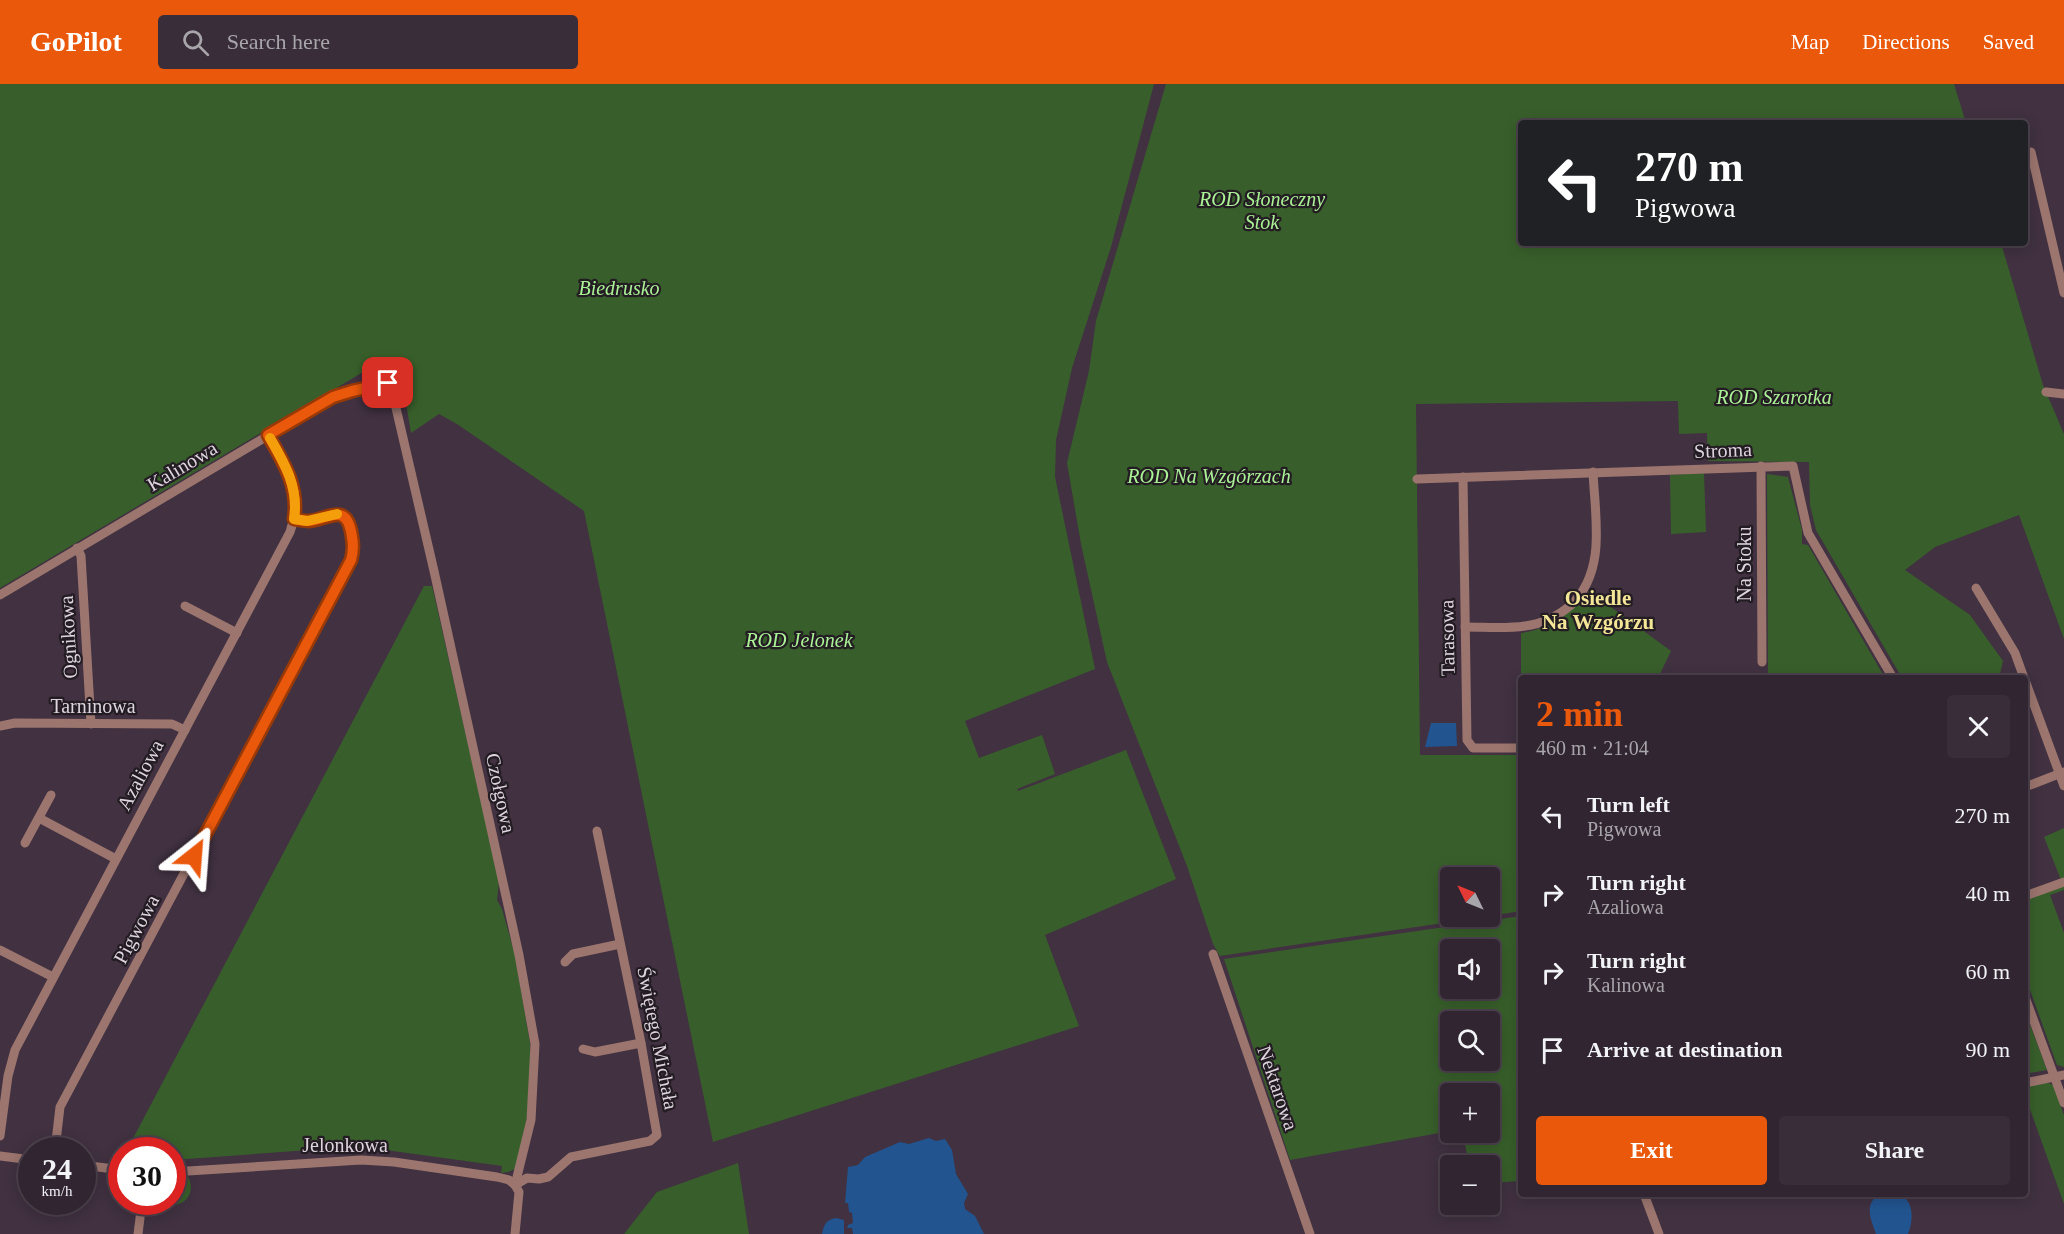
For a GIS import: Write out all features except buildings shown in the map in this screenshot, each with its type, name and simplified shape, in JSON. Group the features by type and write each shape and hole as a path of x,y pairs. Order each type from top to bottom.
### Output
{"street":[{"path":"2031,152 2064,293"},
{"name":"Czołgowa","path":"382,364 434,571 519,955 535,1044 531,1120 515,1185 519,1192 515,1234"},
{"name":"Kalinowa","path":"0,595 333,397 388,383"},
{"path":"2046,392 2064,394"},
{"name":"Azaliowa","path":"0,1136 1,1110 15,1050 283,546 294,519 296,508 289,471 268,435"},
{"name":"Na Stoku","path":"1761,466 1762,662"},
{"name":"Stroma","path":"1417,479 1793,466 1808,533 1891,675"},
{"path":"1465,627 1523,627 1538,624 1564,611 1577,598 1588,582 1595,560 1593,472"},
{"name":"Tarasowa","path":"1463,477 1467,740 1473,748 1518,748"},
{"name":"Pigwowa","path":"57,1137 60,1107 351,560 354,548 345,516 338,514 307,521 294,519"},
{"name":"Ognikowa","path":"77,548 81,556 91,724"},
{"path":"1976,588 2015,653 2023,675"},
{"path":"185,606 237,633"},
{"path":"2028,687 2062,773 2064,786"},
{"name":"Tarninowa","path":"0,726 15,723 172,724 184,730"},
{"path":"2028,786 2062,773"},
{"path":"25,843 51,795"},
{"path":"39,818 116,859"},
{"name":"Świętego Michała","path":"515,1185 527,1178 548,1177 571,1157 654,1139 657,1135 641,1043 597,831"},
{"path":"2028,895 2064,882"},
{"path":"565,962 573,954 620,944"},
{"path":"0,950 53,978"},
{"name":"Nektarowa","path":"1213,954 1310,1234"},
{"path":"2028,1004 2059,1076 2064,1103"},
{"path":"583,1049 595,1052 641,1043"},
{"path":"2028,1082 2059,1076"},
{"path":"0,1156 18,1158"},
{"name":"Jelonkowa","path":"186,1171 330,1160 367,1160 497,1177 509,1180 515,1185"},
{"path":"1645,1197 1659,1234"},
{"path":"138,1234 140,1215"}],"green space":[{"path":"0,84 1154,84 1111,247 1072,368 1056,440 1055,477 1095,669 965,721 979,758 1042,735 1055,774 1017,789 1018,791 1126,750 1176,879 1045,935 1079,1026 713,1142 584,511 439,414 411,433 403,385 375,365 0,588"},
{"path":"1166,84 1954,84 1965,120 1518,120 1518,246 2002,246 2043,385 2064,434 2064,639 2019,515 1935,547 1905,570 1970,615 2003,661 2000,675 1900,675 1816,530 1810,505 1809,462 1708,461 1707,433 1679,434 1678,401 1416,404 1420,755 1518,755 1518,911 1500,914 1500,867 1440,867 1440,924 1220,956 1213,944 1187,866 1107,662 1081,544 1067,463 1089,371 1096,321"},
{"path":"1704,473 1706,532 1671,534 1670,475"},
{"path":"1767,474 1788,477 1802,530 1802,544 1808,545 1883,675 1768,675"},
{"path":"424,586 432,586 499,881 497,900 502,909 515,955 530,1043 531,1093 521,1155 515,1169 501,1173 502,1166 371,1148 336,1148 186,1159 186,1137 134,1137"},
{"path":"1589,591 1671,651 1659,675 1521,675 1521,633 1551,624 1575,606"},
{"path":"2064,828 2064,879 2061,880 2044,837"},
{"path":"2064,885 2064,890 2050,895 2064,933 2064,1067 2057,1065 2028,984 2028,898"},
{"path":"1518,916 1518,1181 1500,1182 1500,1155 1467,1155 1465,1143 1500,1143 1500,1083 1440,1083 1440,1133 1290,1160 1224,959 1445,927 1500,927 1500,919"},
{"path":"2028,1019 2047,1070 2028,1073"},
{"path":"2046,1082 2053,1085 2064,1115 2064,1204 2028,1104 2029,1087"},
{"path":"738,1163 749,1234 624,1234 657,1192"},
{"path":"186,1176 189,1178 191,1187 187,1199"}],"water":[{"path":"1431,723 1456,723 1457,746 1425,747"},
{"path":"929,1138 936,1141 945,1139 952,1150 956,1174 968,1194 964,1203 965,1209 975,1216 984,1234 853,1234 852,1228 847,1228 853,1223 848,1203 845,1203 848,1167 858,1165 865,1157 900,1142 909,1144"},
{"path":"1875,1198 1905,1198 1912,1213 1908,1234 1876,1234 1870,1212 1871,1202"},
{"path":"836,1218 844,1220 844,1234 822,1234 826,1223"}],"slow traffic":[{"path":"270,438 289,471 295,497 294,519 307,521 337,514"}],"district":[{"name":"Osiedle Na Wzgórzu","path":"1598,610"}],"route":[{"path":"194,856 351,560 354,548 345,516 338,514 307,521 294,519 295,497 289,471 268,435 342,393 388,383"}],"park label":[{"name":"ROD Słoneczny Stok","path":"1262,210"},
{"name":"Biedrusko","path":"619,288"},
{"name":"ROD Szarotka","path":"1774,397"},
{"name":"ROD Na Wzgórzach","path":"1209,476"},
{"name":"ROD Jelonek","path":"799,640"}]}
